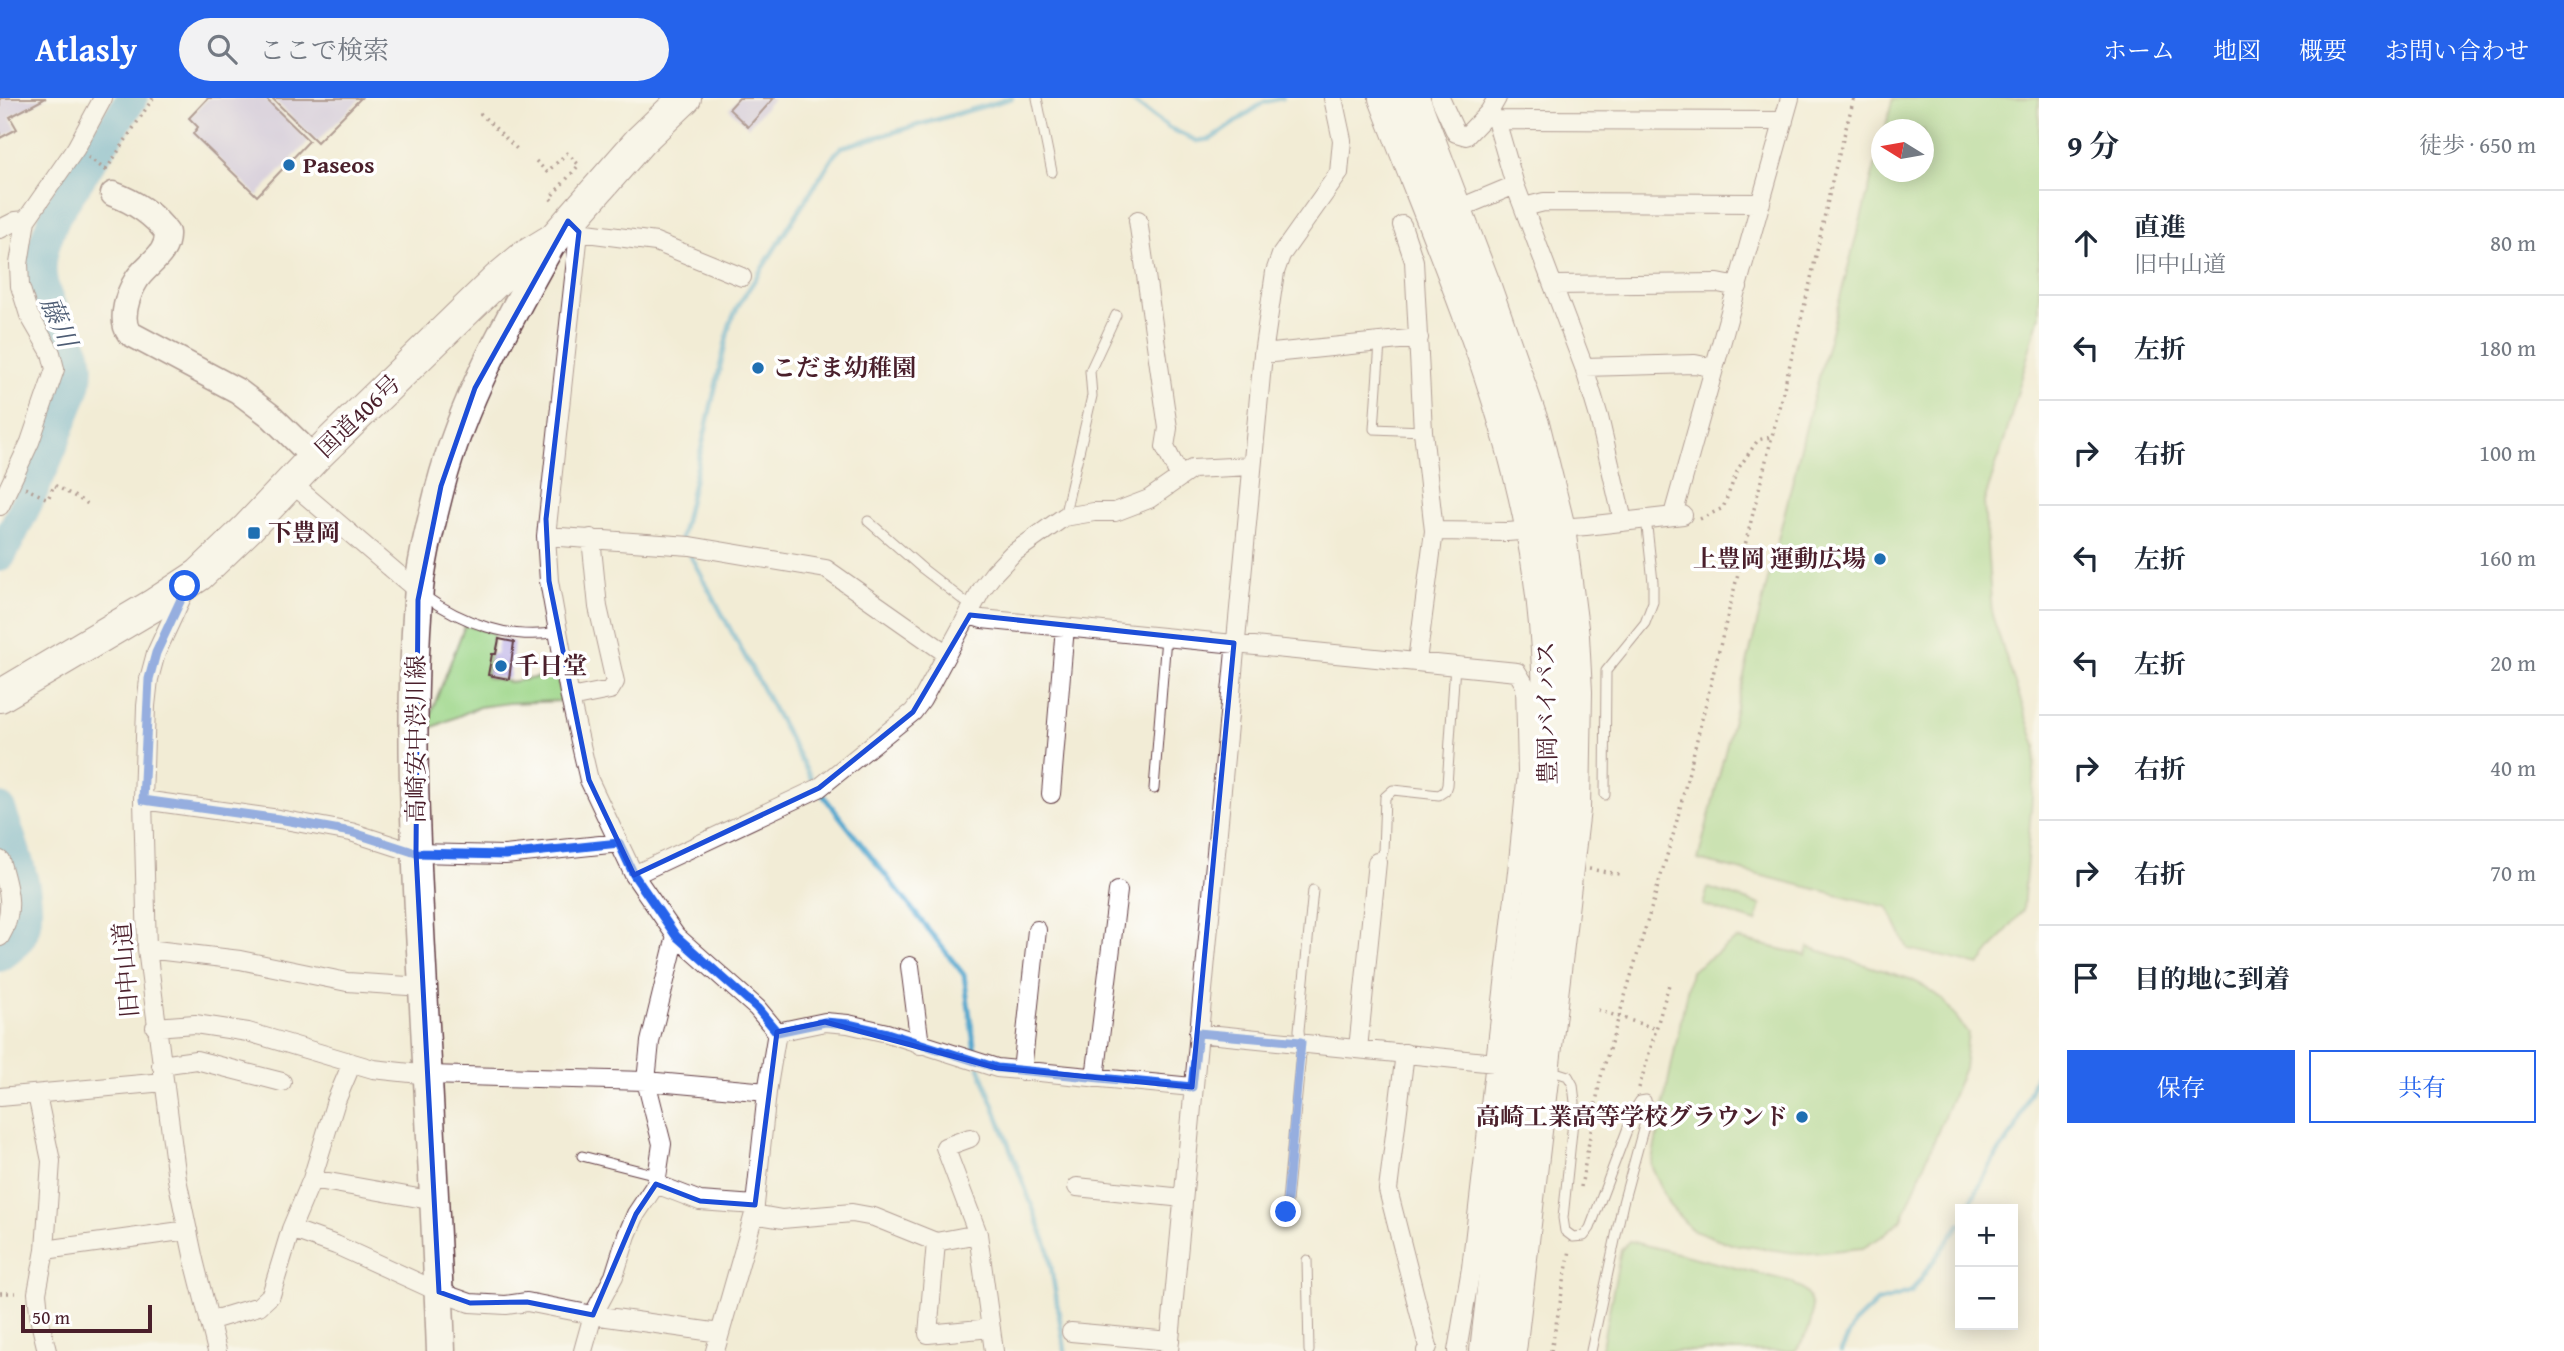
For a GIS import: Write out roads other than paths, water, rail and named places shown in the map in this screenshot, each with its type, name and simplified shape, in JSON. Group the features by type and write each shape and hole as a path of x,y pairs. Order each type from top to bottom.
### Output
{"highway":[{"name":"国道406号","path":"0,696 200,575 314,458 499,278 565,224 640,141 685,98"},
{"name":"豊岡バイパス","path":"1385,98 1461,294 1507,433 1546,529"},
{"name":"豊岡バイパス","path":"1413,98 1498,323 1534,427 1546,529 1546,629 1550,691 1549,789 1543,865 1486,1351"},
{"name":"豊岡バイパス","path":"1510,1351 1519,1066"}],"main road":[{"name":"高崎安中渋川線","path":"441,1351 416,853 413,720 419,592 441,486 475,388 565,224"}],"street":[{"path":"0,506 30,442 55,369 51,353 29,315 20,286 19,264 26,220 76,148 103,98"},
{"path":"1070,1332 1169,1346 1234,643 1264,354 1275,272 1281,255 1339,173 1342,139 1333,98"},
{"path":"1440,98 1456,134 1460,136 1466,136 1494,110 1784,121"},
{"path":"1434,531 1499,532 1546,529 1678,515 1714,368 1790,98"},
{"path":"1494,110 1515,186 1584,367 1599,417 1623,521"},
{"path":"110,182 167,233 162,253 135,281 124,316 124,326 129,333 238,391 271,416 314,458"},
{"path":"1455,210 1515,186"},
{"path":"1524,207 1544,202 1761,203"},
{"path":"0,229 16,221 26,220"},
{"path":"1138,220 1168,428 1166,447 1180,477"},
{"path":"715,1351 754,1210 767,1092 777,1032 757,1008 676,936 634,875 589,780 570,698 549,582 546,536 565,224 656,242 742,277"},
{"path":"1402,225 1414,261 1423,432 1434,531 1417,661"},
{"path":"1554,285 1718,283 1738,287"},
{"path":"1264,354 1419,338"},
{"path":"1584,367 1695,364 1714,368"},
{"path":"634,875 819,788 913,712 993,573 1064,517 1115,512 1149,499 1192,468 1251,466"},
{"path":"290,482 419,592"},
{"path":"546,536 690,546 826,569 947,654"},
{"path":"570,698 610,690 615,682 598,607 590,538"},
{"name":"旧中山道","path":"185,586 156,653 149,679 143,800 146,949 177,1179 217,1351"},
{"path":"971,611 982,619 1517,672 1525,685 1527,772 1519,1066 1471,1268 1457,1351"},
{"path":"1051,794 1065,627"},
{"path":"143,800 351,832 416,853 505,855 619,843"},
{"path":"0,860 11,904 0,937"},
{"path":"1358,1049 1377,862"},
{"path":"1095,1078 1118,891"},
{"path":"1022,1071 1037,930"},
{"path":"583,1351 593,1315 614,1276 636,1214 657,1179 662,1144 646,1081 650,1042 676,936"},
{"path":"146,949 240,960 347,982 423,987"},
{"path":"910,966 920,1045"},
{"path":"777,1032 811,1024 836,1023 869,1028 984,1065 1192,1087"},
{"path":"155,1027 195,1024 248,1032 373,1069 429,1075 646,1081 767,1092"},
{"path":"1198,1033 1519,1066"},
{"path":"1405,1054 1388,1190 1427,1346 1426,1351"},
{"path":"0,1097 37,1096 162,1073 196,1060 282,1082"},
{"path":"209,1321 259,1306 271,1296 291,1229 312,1179 336,1101 352,1063"},
{"path":"37,1096 51,1161 45,1250 37,1293 47,1351"},
{"path":"970,1138 945,1147 978,1234 994,1351"},
{"path":"312,1179 435,1201"},
{"path":"657,1179 700,1201 754,1210 782,1219 852,1213 874,1217 936,1242 978,1234"},
{"path":"1077,1187 1183,1198"},
{"path":"291,1229 336,1244 439,1292 470,1303 506,1305 527,1302 593,1315 720,1333"},
{"path":"45,1250 188,1230"},
{"path":"936,1242 928,1334 991,1328"}],"lane":[{"path":"1037,98 1052,172"},
{"path":"1064,517 1092,396 1090,371 1116,315"},
{"path":"1380,343 1374,429 1423,432"},
{"path":"1605,795 1606,671 1644,623 1653,602 1646,518"},
{"path":"867,521 971,611"},
{"path":"419,592 446,609 480,625 522,634 558,632"},
{"path":"1154,789 1166,637"},
{"path":"1377,862 1383,851 1385,797 1393,790 1439,795 1445,791 1455,665"},
{"path":"1286,1212 1312,890"},
{"path":"1519,1066 1568,1076 1573,1085 1575,1102 1563,1218 1565,1231 1573,1237 1584,1236 1590,1228 1634,1109 1640,1101 1646,1100 1648,1111 1623,1203 1591,1351"},
{"path":"582,1156 657,1179"},
{"path":"1307,1260 1309,1351"}],"waterway":[{"name":"藤川","path":"0,556 41,472 72,395 77,375 78,364 72,346 48,302 44,288 41,276 43,248 56,214 132,98"},
{"path":"683,542 681,538 730,323 738,306 835,154 842,147 1012,98"},
{"path":"1128,98 1169,128 1197,141 1211,139 1264,102 1282,98"},
{"path":"688,551 813,782"},
{"path":"822,794 964,975 976,1058"},
{"name":"藤川","path":"0,809 21,873 26,908 25,924 20,937 0,956"},
{"path":"979,1067 1048,1248 1065,1351"},
{"path":"1970,1204 1993,1160 2015,1130 2039,1069"},
{"path":"1841,1351 1854,1324 1877,1302 1911,1292 1955,1231"}],"place":[{"name":"Paseos","path":"289,165"},
{"name":"こだま幼稚園","path":"758,368"},
{"name":"下豊岡","path":"254,533"},
{"name":"上豊岡 運動広場","path":"1880,559"},
{"name":"千日堂","path":"501,666"},
{"name":"高崎工業高等学校グラウンド","path":"1802,1117"}]}
